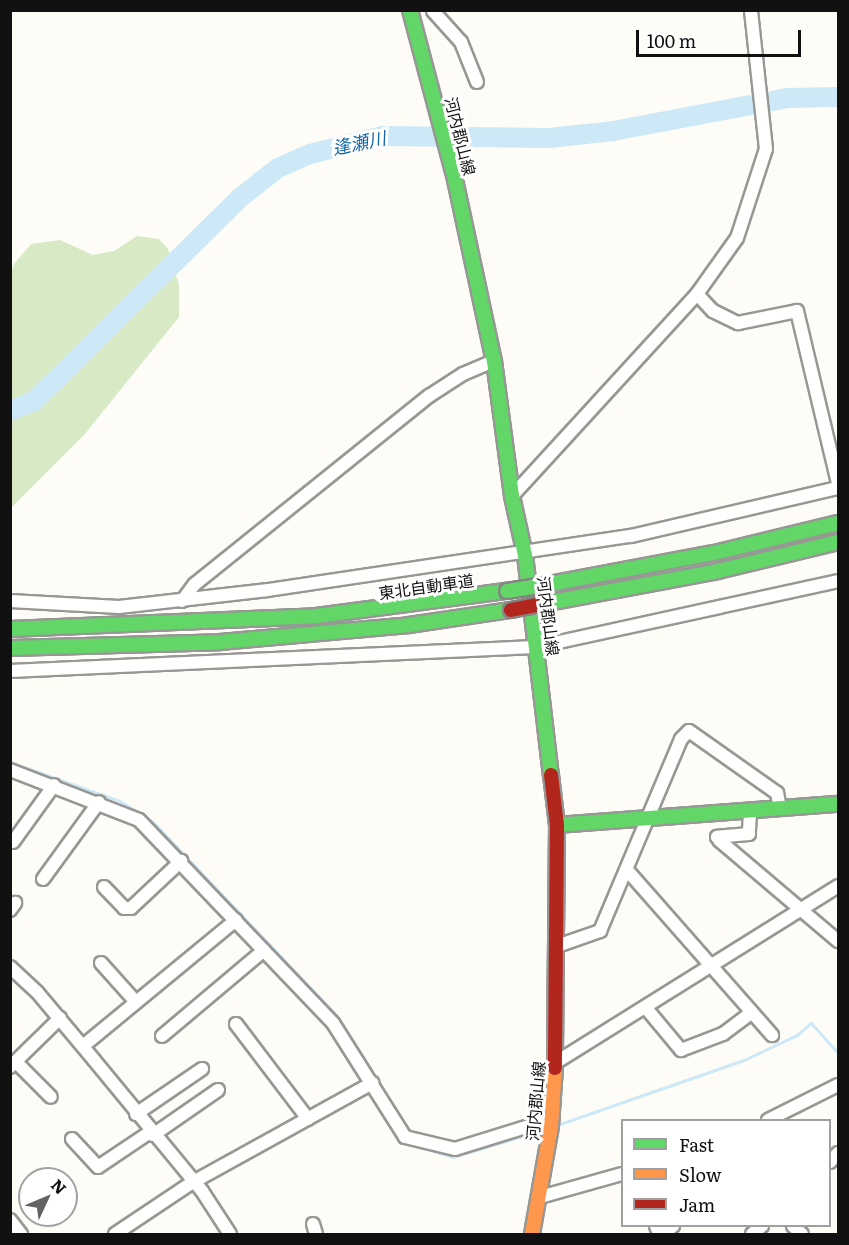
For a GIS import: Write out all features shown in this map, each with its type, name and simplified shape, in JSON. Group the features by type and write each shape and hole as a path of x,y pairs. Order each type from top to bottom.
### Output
{"main road":[{"name":"河内郡山線","path":"412,16 454,175 494,361 512,496 525,555 557,825 555,1063 551,1126 532,1234"},
{"name":"東北自動車道","path":"10,629 120,628 273,619 507,591 714,553 838,523"},
{"path":"10,648 220,642 409,625 511,610 706,574 838,542"},
{"path":"557,825 838,804"}],"street":[{"path":"512,496 697,294 740,231 765,157 764,125 751,10"},
{"path":"412,16 433,11 461,42 477,82"},
{"path":"697,294 713,311 738,323 797,311 838,483"},
{"path":"182,601 195,584 429,396 463,374 494,361"},
{"path":"10,601 119,608 525,555 631,536 838,488"},
{"path":"10,671 536,647 838,581"},
{"path":"557,946 600,931 681,739 689,731 777,793 780,808"},
{"path":"10,770 99,802 139,820 181,861 333,1023 372,1083 401,1134 441,1149 454,1149 551,1126"},
{"path":"14,842 54,785"},
{"path":"43,879 99,802"},
{"path":"750,812 749,834 717,837 720,842 838,941"},
{"path":"104,887 124,908 131,908 181,861"},
{"path":"627,870 715,966 772,1035"},
{"path":"555,1063 804,911 838,886"},
{"path":"82,1046 236,920"},
{"path":"162,1036 264,950"},
{"path":"101,963 136,1002"},
{"path":"10,968 60,1018 151,1134 193,1182 230,1234"},
{"path":"646,1008 681,1050 723,1034 752,1012"},
{"path":"51,1097 13,1064 60,1018"},
{"path":"236,1024 308,1119"},
{"path":"136,1114 202,1069"},
{"path":"115,1234 193,1182 372,1083"},
{"path":"770,1119 838,1085"},
{"path":"72,1139 98,1167 218,1090"},
{"path":"540,1197 621,1173"},
{"path":"10,1220 21,1234"}],"green space":[{"path":"137,236 159,239 168,249 179,285 179,317 84,435 11,508 10,275 14,264 31,244 60,240 93,255 114,251"}],"waterway":[{"name":"逢瀬川","path":"10,411 34,401 241,197 278,168 310,154 382,136 549,138 613,131 787,98 838,97"},
{"path":"10,762 120,801 154,823 337,1016 371,1070"},
{"path":"557,1125 746,1059 797,1035 811,1023 838,1053"},
{"path":"417,1146 453,1157 545,1129"}],"traffic: fast":[{"path":"410,10 454,175 494,361 512,496 525,555 551,775"},
{"path":"539,586 714,553 838,523"},
{"path":"542,604 718,571 838,542"},
{"path":"507,591 539,586"},
{"path":"10,629 316,616 507,591"},
{"path":"10,648 220,642 409,625 511,610"},
{"path":"557,825 838,804"}],"traffic: slow":[{"path":"532,1234 551,1126 555,1068"}],"traffic: jam":[{"path":"511,610 542,604"},
{"path":"551,775 557,825 555,1068"}]}
